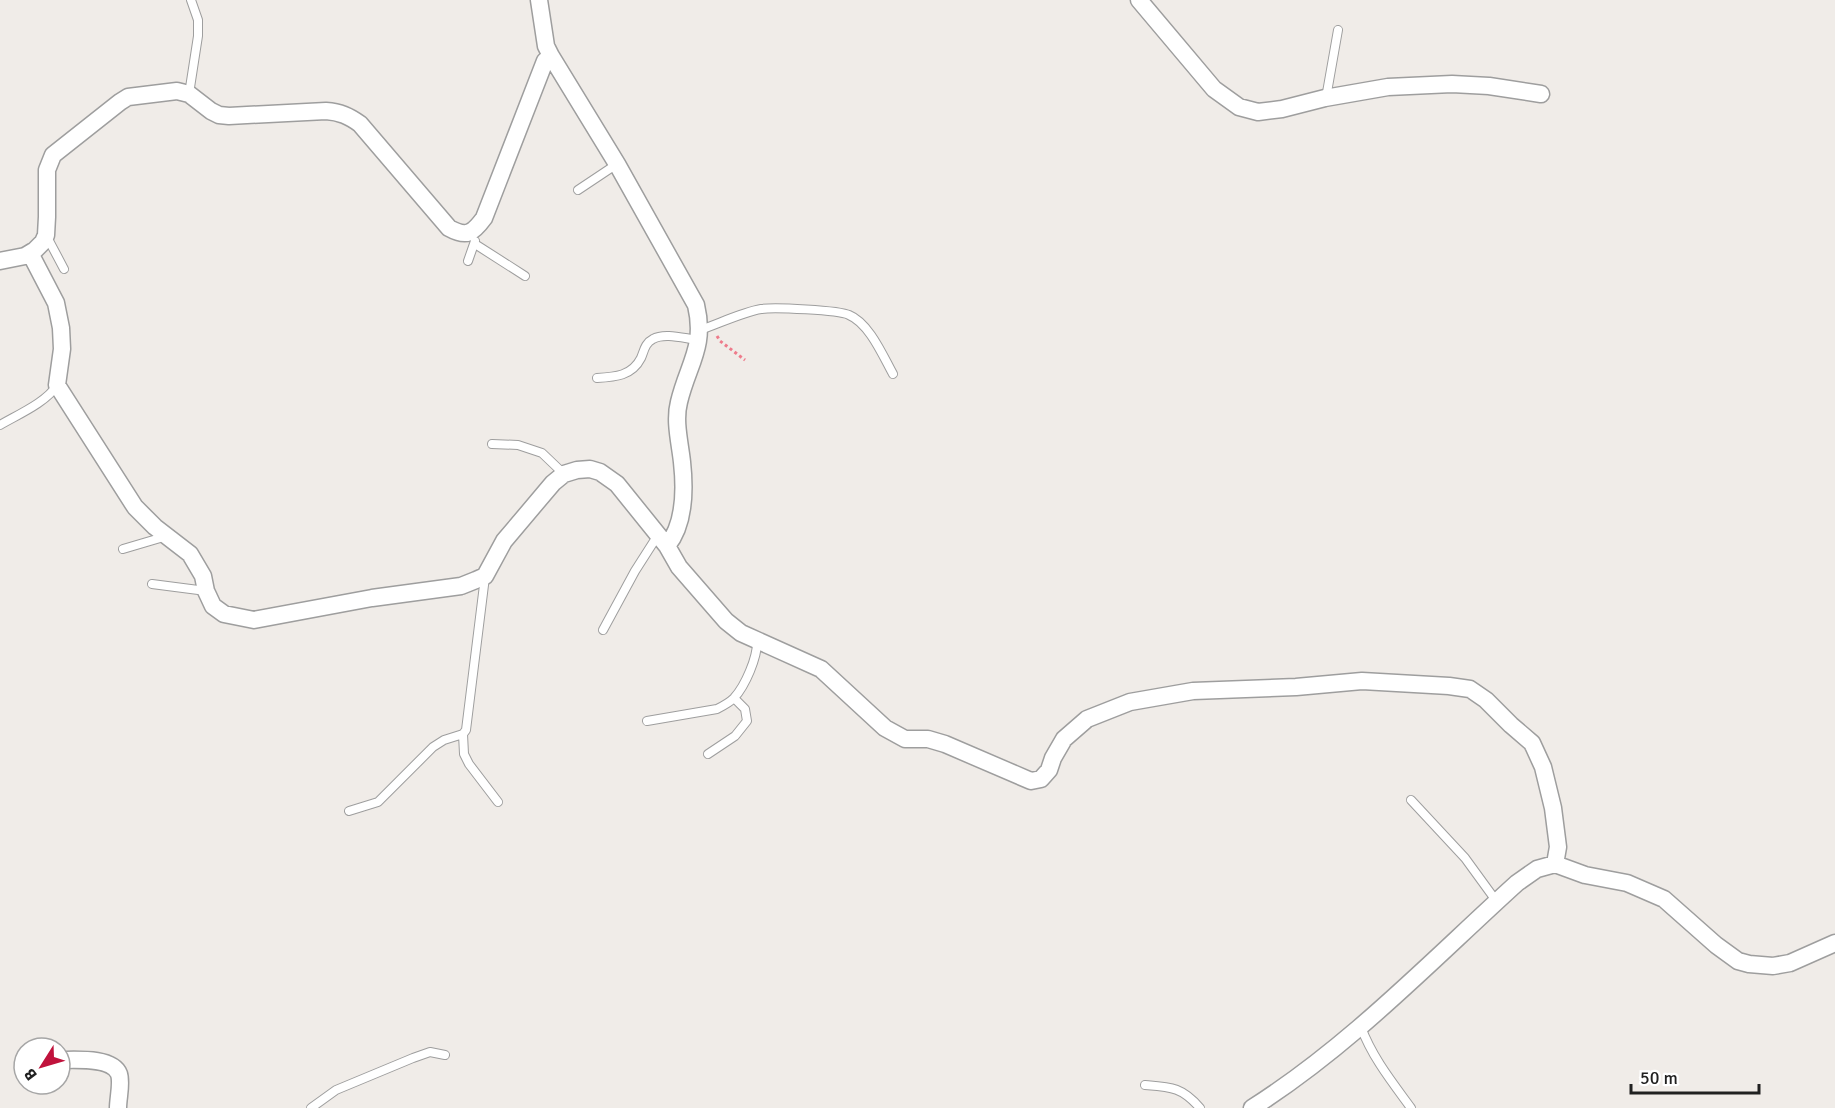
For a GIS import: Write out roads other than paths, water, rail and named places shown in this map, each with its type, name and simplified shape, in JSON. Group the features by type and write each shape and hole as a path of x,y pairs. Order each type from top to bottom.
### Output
{"street":[{"path":"539,0 546,46 617,164 696,305 704,332 678,405 678,432 684,493 674,538 663,540"},
{"path":"1145,2 1214,89 1239,107 1258,112 1388,87 1452,84 1489,86 1540,94"},
{"path":"0,261 25,256 43,242 46,235 47,170 53,155 128,97 177,91 189,94 219,115 326,111 350,116 360,124 449,228 459,234 476,236 489,208 545,61 551,56"},
{"path":"30,253 56,303 62,349 57,385 135,507 155,527 190,554 203,576 206,591 213,606 224,614 254,620 372,598 461,586 485,576 504,541 553,483 564,474 590,469 600,472 617,484 663,540 679,567 726,621 741,633 821,669 885,728 905,739 928,740 945,744 1031,781 1041,779 1050,770 1053,758 1064,739 1087,718 1130,702 1193,691 1296,687 1362,681 1470,688 1532,743 1543,767 1553,808 1558,847 1555,864"},
{"path":"1252,1108 1361,1027 1517,883 1547,865 1555,864 1585,875 1626,883 1664,898 1716,945 1738,961 1749,964 1773,966 1790,963 1835,943"},
{"path":"72,1061 103,1062 112,1065 120,1077 118,1108"}],"lane":[{"path":"189,94 198,36 198,20 190,0"},
{"path":"1326,98 1338,30"},
{"path":"578,190 617,164"},
{"path":"46,235 64,269"},
{"path":"468,261 476,236 525,276"},
{"path":"597,378 630,372 640,360 644,347 651,339 659,336 704,332 761,309 849,314 861,323 872,337 893,374"},
{"path":"0,425 51,394 57,385"},
{"path":"492,444 518,445 542,453 564,474"},
{"path":"123,549 168,536"},
{"path":"603,630 635,572 663,540"},
{"path":"485,576 468,725 463,734 464,754 498,802"},
{"path":"152,584 206,591"},
{"path":"646,721 717,709 726,705 734,698 746,677 757,640"},
{"path":"708,754 735,736 747,721 745,709 734,698"},
{"path":"349,811 378,802 439,742 463,734"},
{"path":"1411,800 1465,858 1497,902"},
{"path":"1361,1027 1366,1043 1374,1056 1411,1108"},
{"path":"311,1108 336,1090 413,1058 430,1052 446,1055"},
{"path":"1145,1085 1169,1087 1189,1096 1200,1108"}]}
